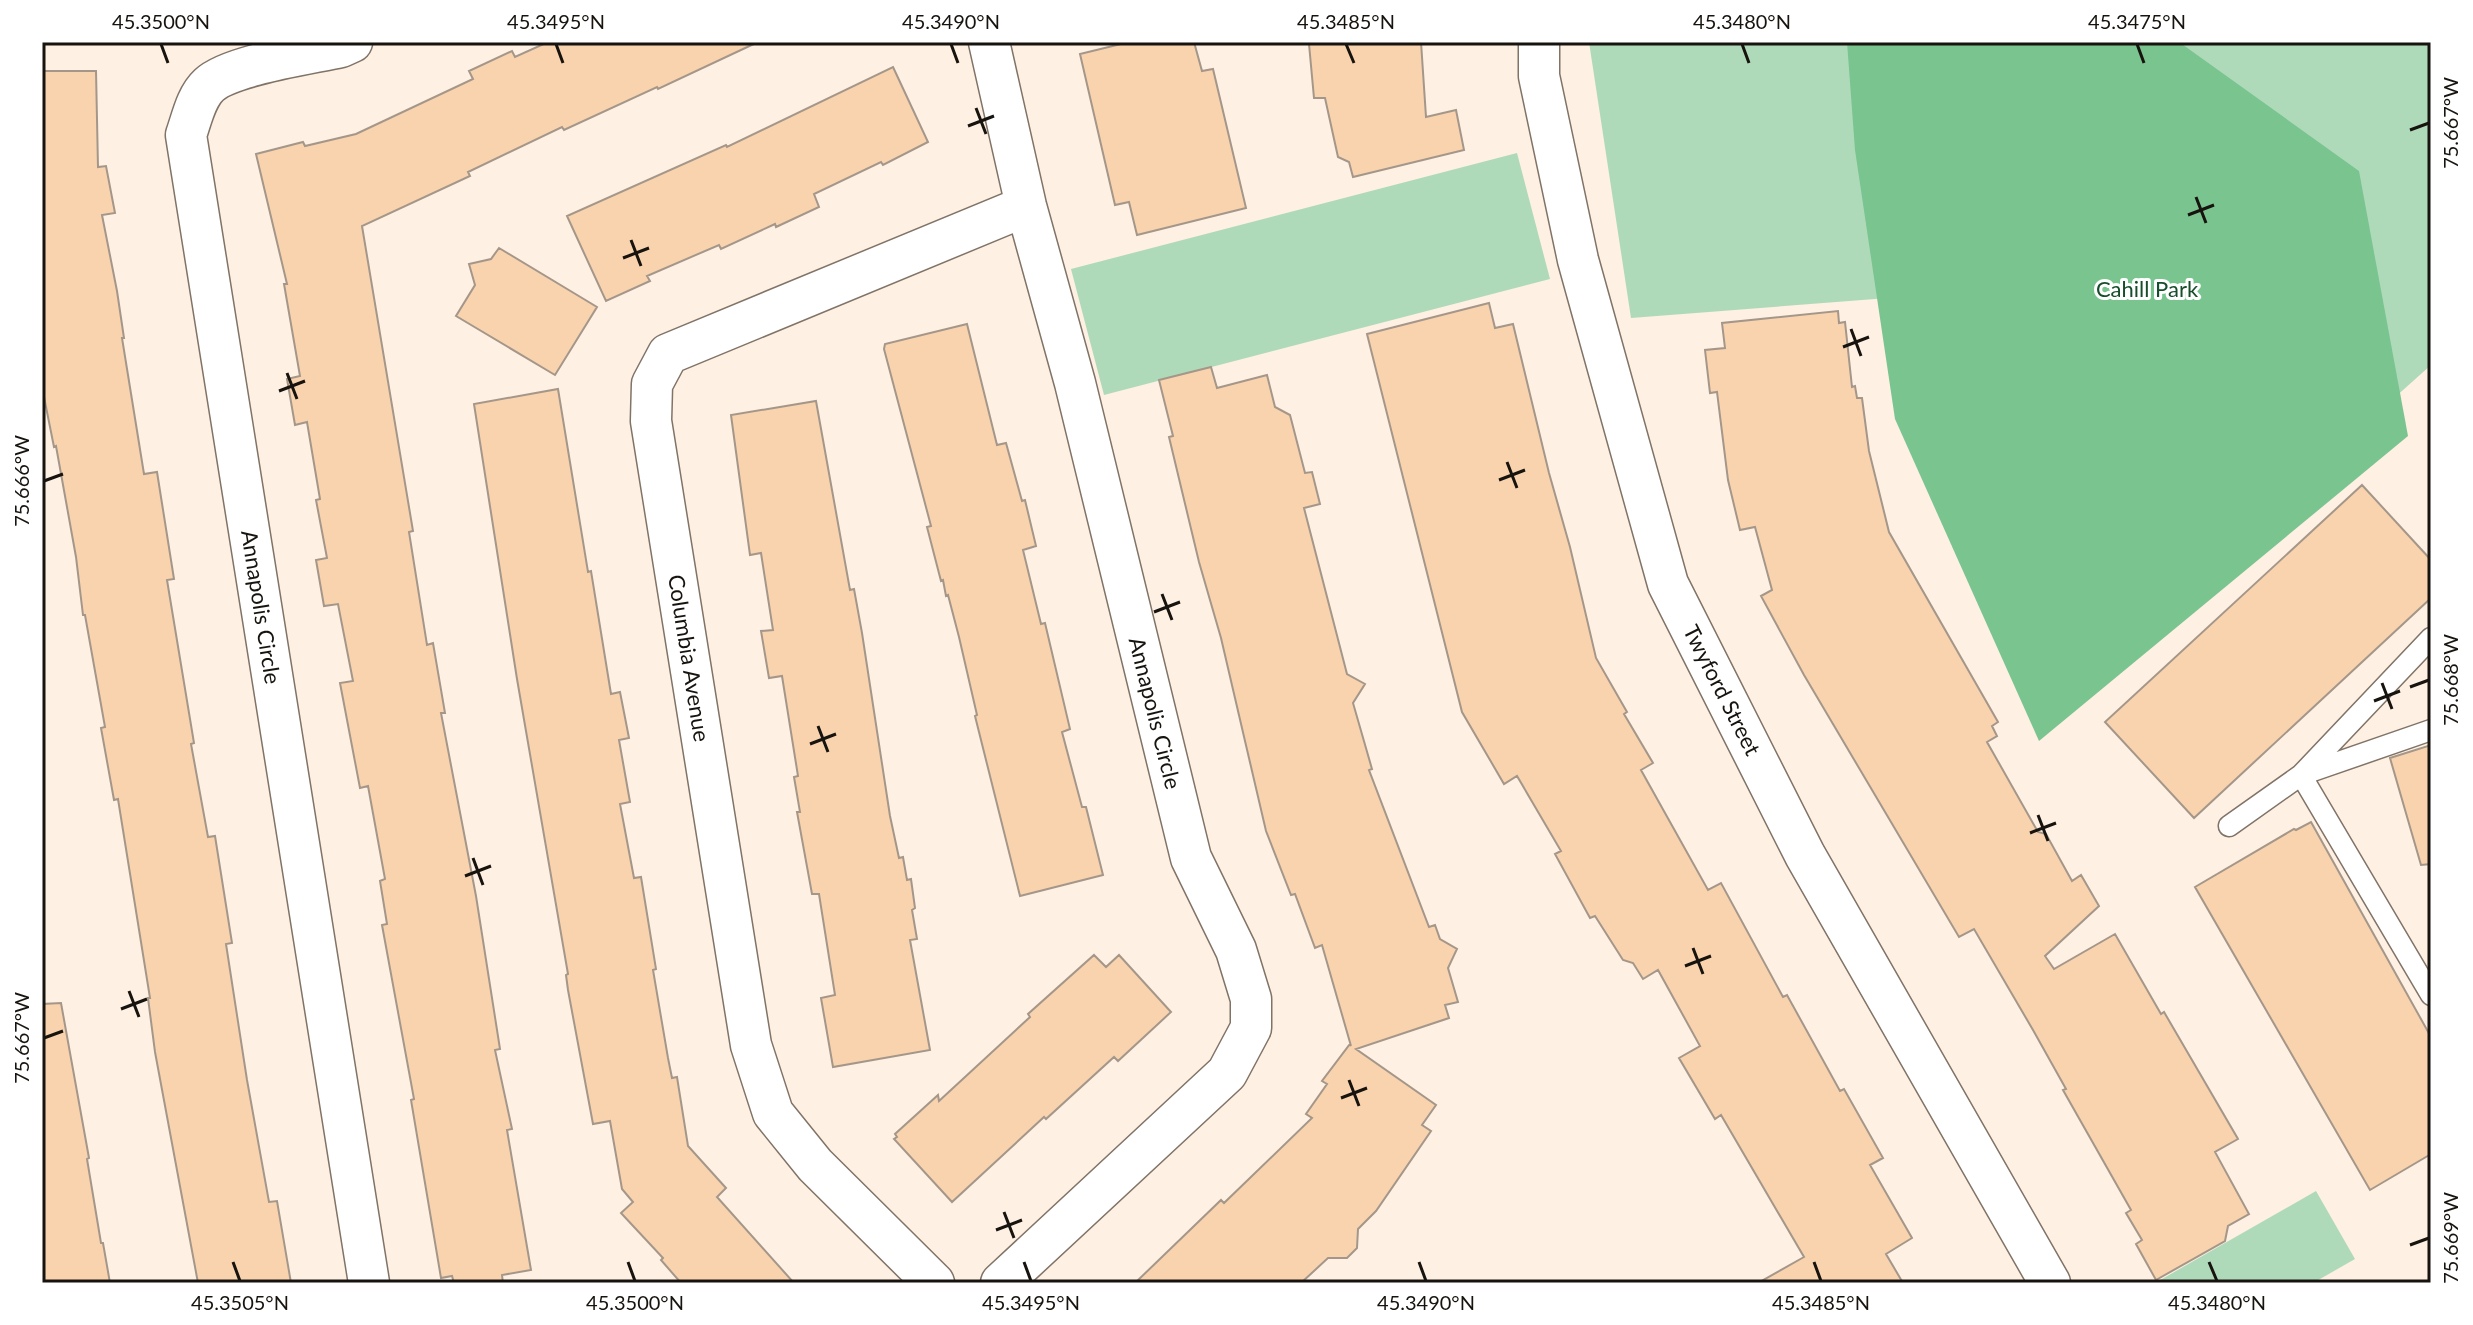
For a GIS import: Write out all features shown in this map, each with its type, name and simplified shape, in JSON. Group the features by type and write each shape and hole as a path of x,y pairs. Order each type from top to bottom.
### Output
{"street":[{"name":"Annapolis Circle","path":"352,42 238,70 210,84 196,104 186,135 369,1283"},
{"name":"Annapolis Circle","path":"989,42 1026,206 1075,383 1191,858 1236,950 1251,999 1251,1028 1227,1073 1001,1283"},
{"name":"Twyford Street","path":"1539,42 1539,76 1578,260 1668,584 1805,855 2050,1283"},
{"name":"Columbia Avenue","path":"934,1283 815,1165 773,1113 751,1045 651,421 652,384 668,354 1026,206"}],"lane":[{"path":"2229,826 2301,775 2431,638"},
{"path":"2301,775 2431,730"},
{"path":"2301,775 2431,995"}],"green space":[{"name":"Cahill Park","path":"1589,42 2431,42 2431,365 2043,712 1888,298 1631,318"},
{"name":"Cahill Park","path":"1847,42 2179,42 2359,171 2408,436 2039,741 1895,419 1855,150"},
{"path":"1517,153 1550,279 1104,395 1071,269"},
{"path":"2316,1191 2355,1259 2313,1283 2155,1283"}],"building":[{"path":"548,42 758,42 564,130 562,127 468,172 470,176 362,226 413,531 409,532 427,645 433,643 445,713 441,713 476,896 500,1049 495,1050 512,1129 507,1130 531,1270 502,1275 503,1283 454,1283 452,1276 441,1278 411,1100 414,1099 382,925 387,924 380,881 385,879 368,786 360,788 340,683 353,681 338,604 324,606 316,560 327,558 316,500 320,499 307,422 295,425 287,379 300,376 284,284 287,284 256,154 303,142 305,146 356,134 473,79 469,71 512,51 515,57"},
{"path":"1129,42 1194,42 1202,71 1213,69 1246,208 1137,235 1129,202 1115,205 1080,54"},
{"path":"1421,42 1426,117 1456,110 1464,150 1353,177 1349,162 1338,157 1325,98 1314,98 1309,44"},
{"path":"893,67 928,142 814,194 819,207 776,227 775,224 721,249 719,245 647,276 650,281 606,301 567,216 727,147"},
{"path":"42,71 96,71 98,167 106,166 115,213 102,215 117,291 144,474 157,472 174,579 167,580 194,743 191,744 208,837 215,836 232,943 226,944 269,1202 277,1201 291,1283 198,1283 155,1052 150,998 118,799 114,800 101,728 105,727 83,615 76,557 42,387"},
{"path":"499,248 597,307 555,375 456,316 475,285 469,264 491,259"},
{"path":"1489,303 1495,328 1513,324 1596,658 1653,763 1641,770 1708,890 1721,883 1783,997 1787,995 1840,1091 1844,1089 1883,1158 1870,1165 1912,1238 1886,1254 1903,1283 1758,1283 1804,1257 1721,1115 1715,1119 1679,1058 1700,1046 1658,970 1643,979 1633,963 1623,960 1595,916 1590,918 1555,854 1561,851 1517,776 1504,784 1462,712 1367,334"},
{"path":"1838,311 1839,323 1845,322 1852,387 1855,386 1857,398 1862,398 1869,451 1889,532 1998,722 1992,726 1997,736 1987,742 2038,832 2046,834 2072,881 2081,875 2099,906 2045,956 2054,969 2115,934 2238,1139 2215,1152 2249,1214 2228,1226 2225,1241 2156,1280 2136,1244 2142,1240 2126,1213 2131,1210 2033,1030 1974,929 1959,937 1804,675 1761,596 1772,590 1755,527 1740,530 1728,480 1717,392 1710,393 1705,350 1725,348 1722,323"},
{"path":"967,324 997,445 1006,443 1022,501 1025,500 1036,546 1023,550 1041,624 1045,623 1070,729 1062,732 1103,875 1020,896 975,716 959,637 941,581 927,527 931,526 884,349 885,344"},
{"path":"1211,367 1217,388 1267,375 1275,407 1290,415 1305,473 1312,472 1320,504 1304,508 1347,674 1365,684 1353,703 1372,769 1369,770 1429,927 1435,925 1440,939 1457,949 1448,968 1458,1002 1445,1005 1449,1018 1356,1049 1436,1105 1422,1125 1431,1131 1376,1211 1358,1229 1357,1248 1347,1258 1328,1258 1301,1283 1135,1283 1312,1118 1306,1114 1327,1084 1322,1081 1351,1046 1322,945 1315,948 1295,894 1291,895 1266,831 1221,638 1169,437 1173,436 1159,380"},
{"path":"558,389 611,694 620,692 629,738 619,740 630,802 620,804 634,878 641,877 668,1058 672,1078 677,1077 688,1146 726,1188 717,1197 794,1283 681,1283 661,1260 663,1258 621,1213 633,1202 622,1189 610,1121 593,1124 568,990 568,974 474,404"},
{"path":"816,401 850,590 854,589 862,633 890,816 899,858 903,857 907,880 911,879 917,939 910,940 930,1050 833,1067 821,998 835,995 819,894 812,894 797,812 800,812 794,777 798,776 782,676 769,678 761,631 773,630 761,553 750,555 731,415"},
{"path":"2362,485 2431,560 2431,598 2194,818 2105,722"},
{"path":"2431,745 2431,864 2421,865 2390,758"},
{"path":"2311,822 2431,1037 2431,1154 2370,1190 2195,887"},
{"path":"1094,955 1106,967 1119,955 1171,1012 1118,1061 1114,1057 1046,1119 1044,1117 952,1202 894,1139 897,1137 895,1134 938,1095 939,1101"},
{"path":"61,1003 110,1283 42,1283 42,1004"}]}
